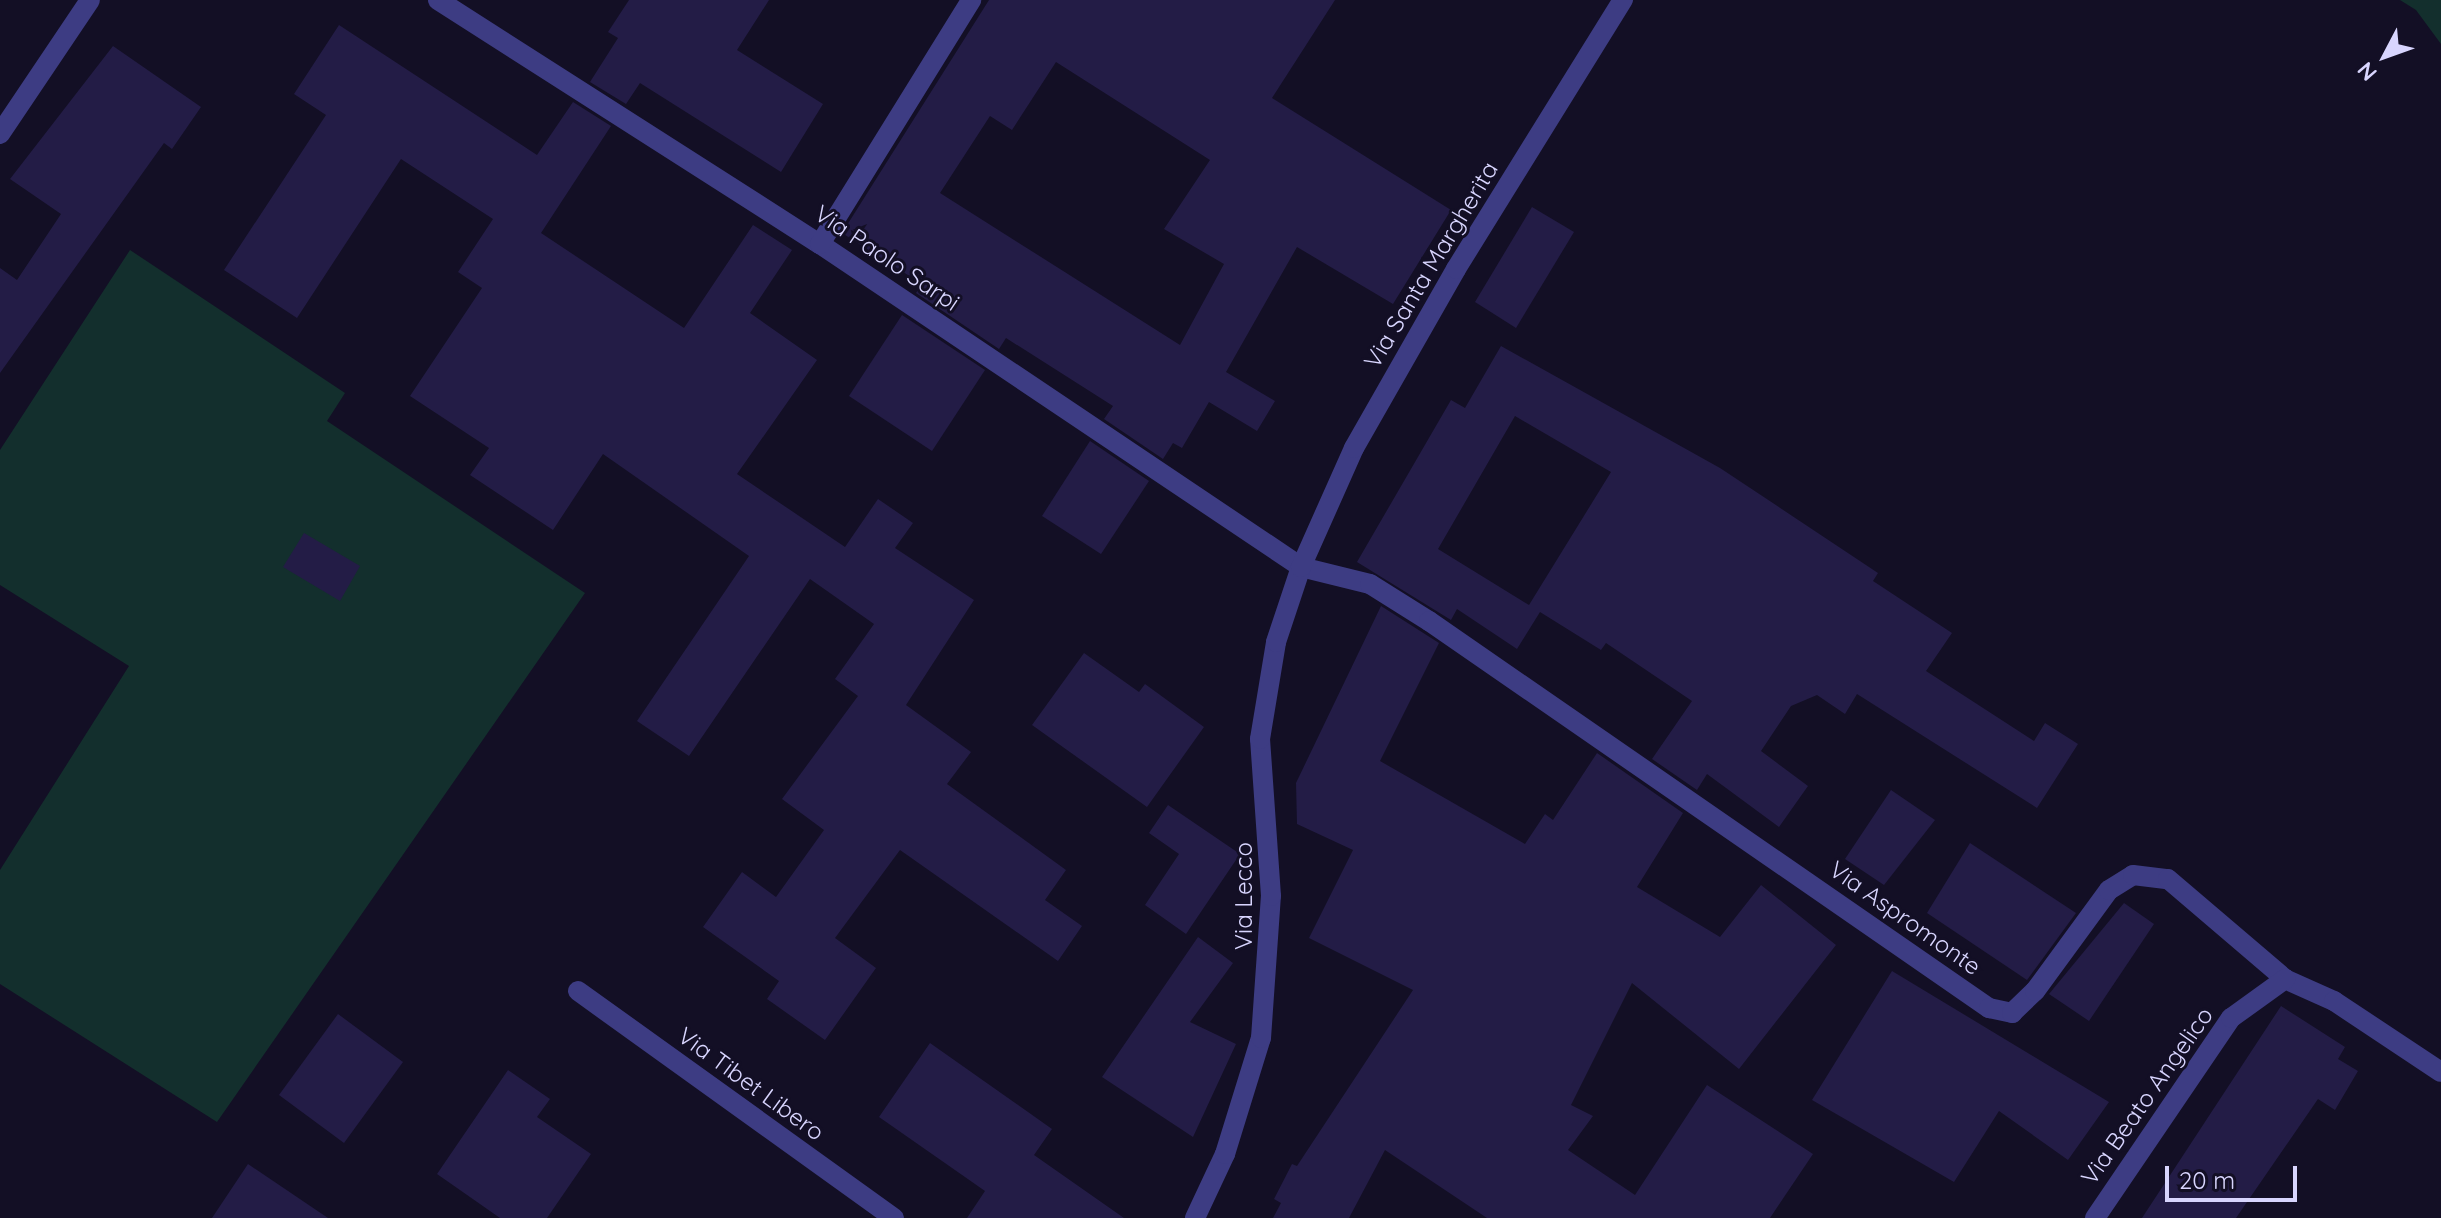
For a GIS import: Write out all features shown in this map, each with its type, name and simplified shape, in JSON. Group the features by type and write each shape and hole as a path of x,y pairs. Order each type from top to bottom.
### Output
{"street":[{"path":"0,134 90,0"},
{"name":"Via Paolo Sarpi","path":"438,0 820,244 1301,567"},
{"path":"820,244 971,0"},
{"name":"Via Santa Margherita","path":"1301,567 1354,448 1623,0"},
{"name":"Via Aspromonte","path":"1301,567 1370,584 1429,621 1989,1008 2012,1013 2035,991 2109,890 2133,875 2168,879 2285,979 2334,1001 2441,1072"},
{"name":"Via Lecco","path":"1195,1218 1225,1154 1261,1038 1271,896 1260,739 1276,642 1301,567"},
{"name":"Via Beato Angelico","path":"2095,1218 2231,1018 2285,979"},
{"name":"Via Tibet Libero","path":"578,991 894,1218"}],"green space":[{"path":"2400,0 2441,0 2441,44 2416,10"},
{"path":"130,250 345,393 327,421 585,593 217,1122 0,984 0,870 129,666 0,585 0,450"}],"building":[{"path":"629,0 769,0 737,50 823,104 781,172 640,83 626,104 590,82 618,38 608,32"},
{"path":"989,0 1335,0 1272,98 1451,210 1393,304 1297,247 1226,372 1275,401 1257,431 1209,402 1182,448 1173,443 1163,459 1104,419 1113,406 1006,338 999,349 916,293 922,284 842,233","holes":["1056,62 1210,160 1164,229 1224,264 1180,345 940,193 990,116 1012,130"]},
{"path":"339,25 537,155 573,102 611,126 541,233 684,328 753,225 792,250 750,313 817,360 737,474 845,547 878,499 913,523 895,548 974,600 906,705 971,752 947,784 1066,870 1045,900 1082,926 1058,961 900,850 835,938 876,968 825,1040 767,999 779,981 703,927 742,872 776,897 824,830 782,799 858,696 835,679 874,624 810,579 689,756 637,721 749,556 603,454 553,530 470,475 489,448 410,396 482,288 458,272 493,219 401,159 297,318 224,270 326,115 294,94"},
{"path":"113,46 201,107 172,149 164,143 0,373 0,268 17,280 61,214 10,179"},
{"path":"1532,207 1574,232 1516,328 1475,302"},
{"path":"902,315 985,370 932,451 849,396"},
{"path":"1501,346 1720,468 1878,573 1873,581 1952,633 1926,671 2034,741 2045,723 2078,744 2037,808 1857,694 1845,714 1817,695 1791,706 1761,751 1808,786 1779,827 1707,774 1697,790 1652,759 1692,701 1606,643 1601,650 1540,612 1517,649 1457,609 1451,620 1357,562 1451,400 1465,408","holes":["1515,416 1611,472 1529,605 1438,549"]},
{"path":"1090,441 1149,481 1101,554 1042,516"},
{"path":"304,533 360,566 340,601 283,567"},
{"path":"1381,606 1439,643 1380,761 1525,844 1545,814 1553,820 1597,753 1683,813 1637,887 1720,937 1761,885 1836,945 1739,1069 1632,983 1571,1105 1593,1116 1568,1150 1635,1195 1707,1085 1813,1154 1770,1218 1487,1218 1385,1150 1349,1218 1273,1218 1281,1203 1274,1199 1292,1164 1297,1166 1413,990 1309,938 1353,850 1297,824 1296,783"},
{"path":"1084,653 1139,692 1145,684 1204,727 1147,807 1032,725"},
{"path":"1891,790 1935,820 1884,885 1845,859"},
{"path":"1168,805 1240,854 1186,934 1145,905 1179,854 1149,833"},
{"path":"1970,843 2076,913 2027,980 1927,913"},
{"path":"2124,903 2154,924 2089,1021 2049,994"},
{"path":"1198,937 1233,963 1190,1022 1236,1044 1193,1137 1102,1077"},
{"path":"1892,971 2109,1102 2068,1160 1999,1111 1954,1182 1812,1100"},
{"path":"2281,1006 2345,1047 2338,1059 2358,1071 2335,1110 2318,1099 2236,1218 2142,1218"},
{"path":"338,1014 403,1062 344,1143 279,1095"},
{"path":"930,1043 1052,1129 1034,1155 1124,1218 967,1218 985,1191 879,1117"},
{"path":"508,1070 550,1099 537,1117 591,1154 547,1218 500,1218 437,1174"},
{"path":"248,1164 328,1218 212,1218"}]}
